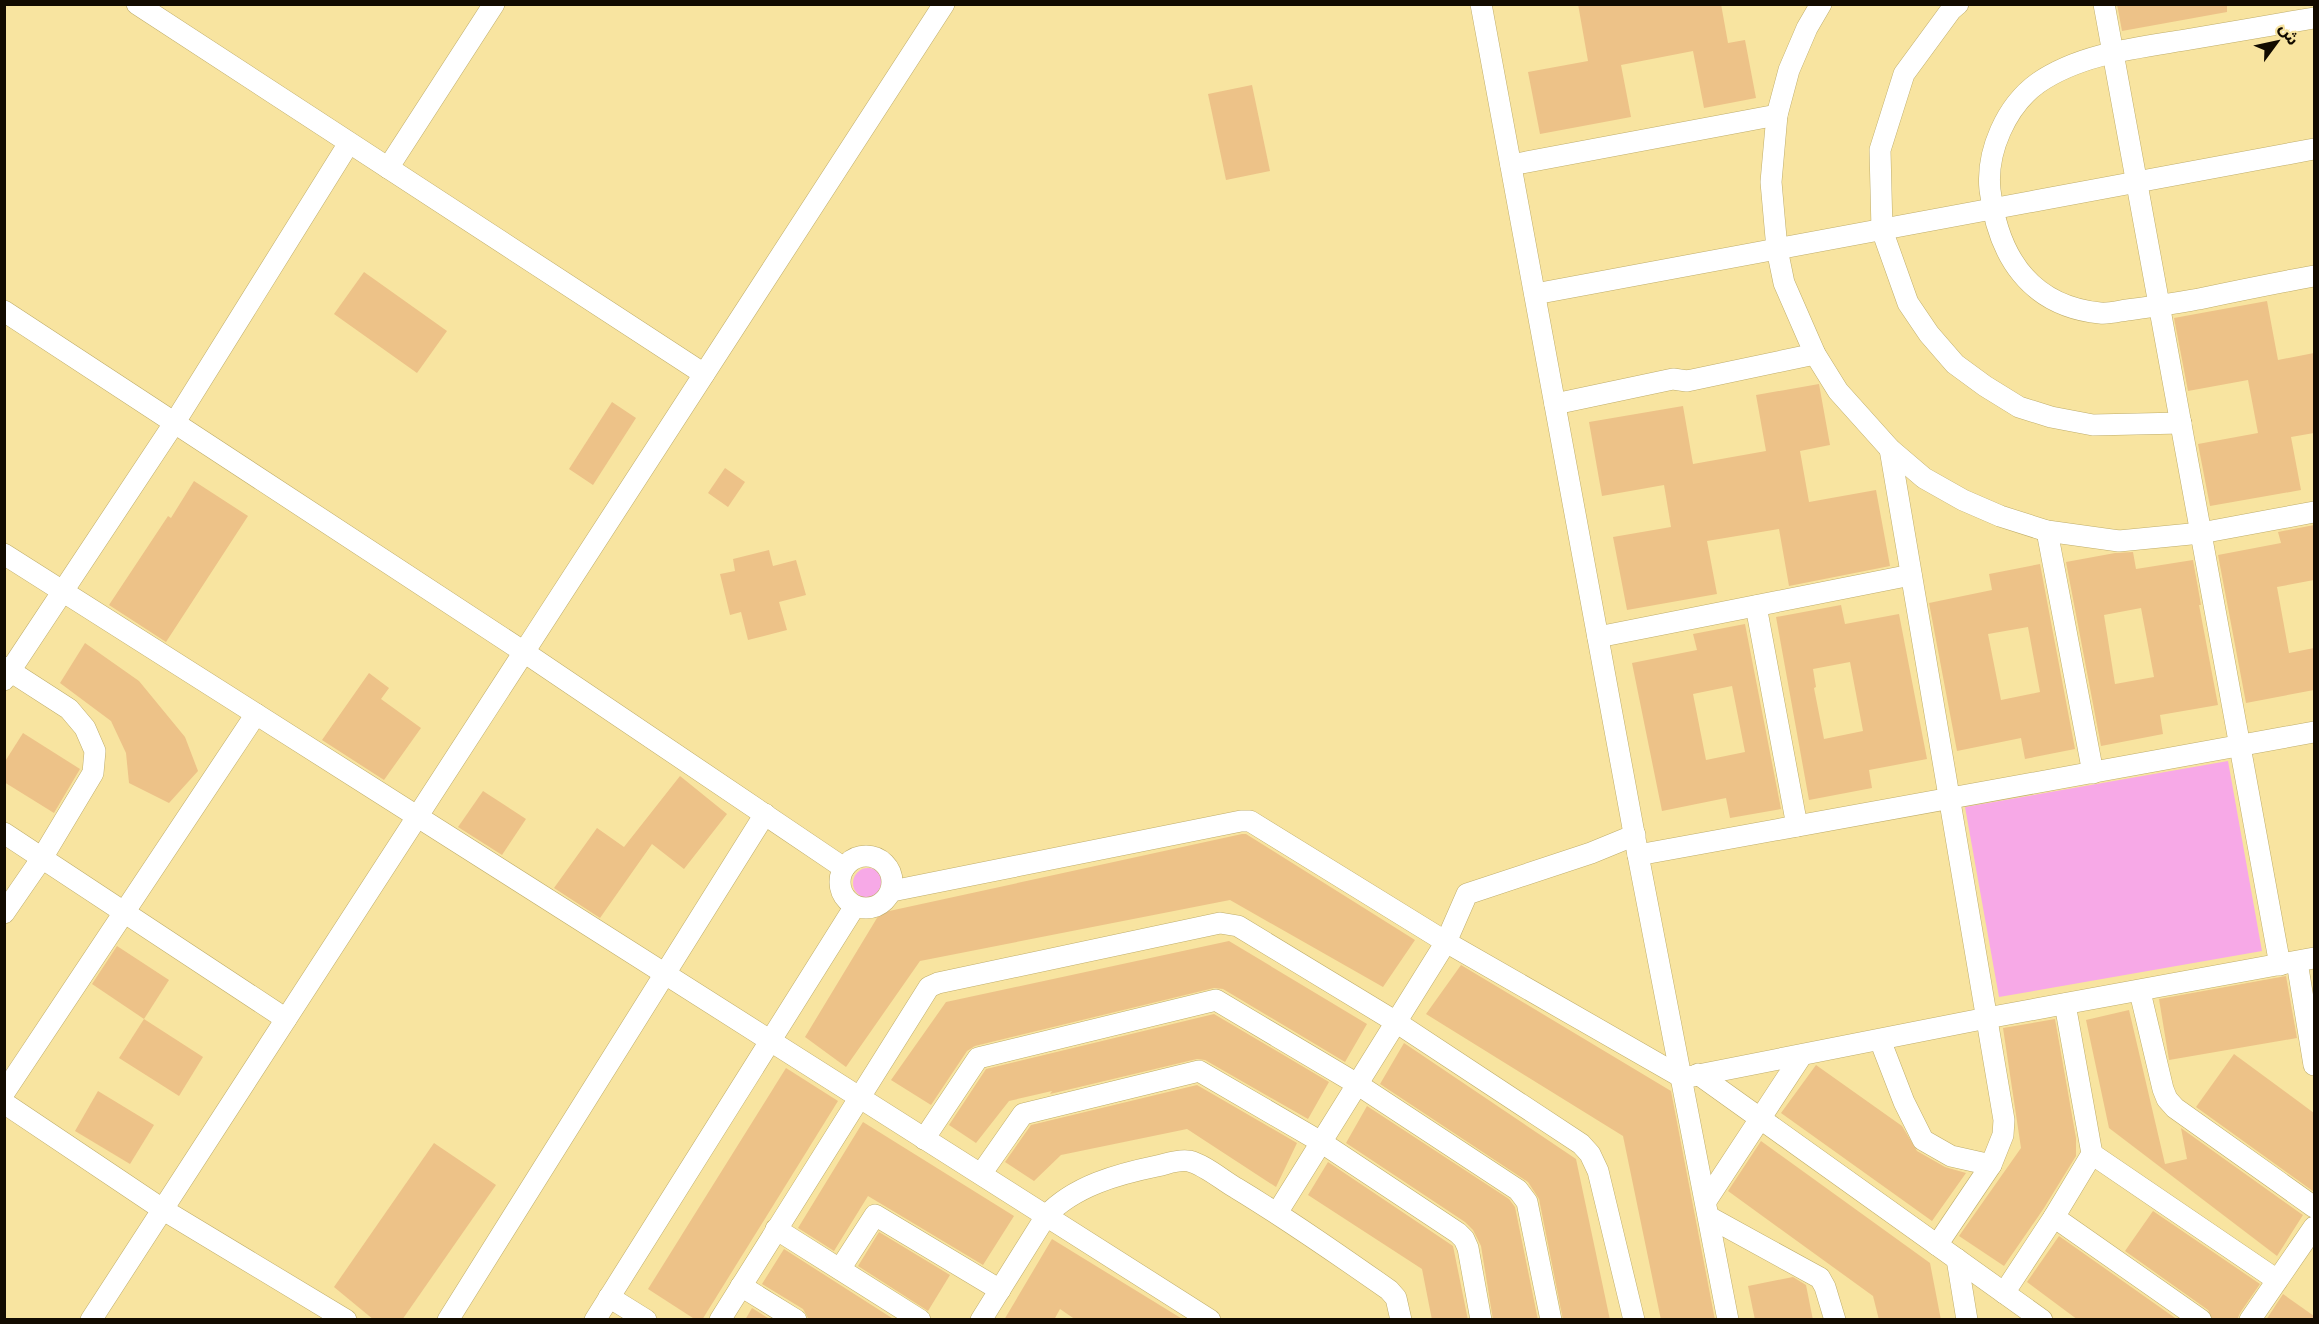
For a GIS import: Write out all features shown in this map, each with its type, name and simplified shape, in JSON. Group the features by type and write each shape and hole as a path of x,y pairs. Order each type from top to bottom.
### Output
{"street":[{"path":"137,4 704,374"},
{"path":"388,168 494,4"},
{"path":"91,1320 944,4"},
{"path":"1481,4 1637,845 1690,1076 1707,1209 1728,1320"},
{"path":"1803,4 1807,28"},
{"path":"1821,4 1807,28 1789,70 1778,115 1771,182 1777,249 1784,283 1815,354 1838,391 1890,449 1924,478 1963,500 2000,516 2047,531 2119,541 2201,533 2314,512"},
{"path":"1958,4 1951,10 1904,74 1880,150 1882,230 1908,303 1929,334 1956,364 1985,386 2019,407 2051,417 2093,425 2181,423"},
{"path":"2104,4 2240,746 2297,962 2314,1065"},
{"path":"2314,18 2113,52 2064,69 2037,84 2017,105 2002,127 1992,154 1989,178 1992,209 1998,232 2011,260 2027,281 2047,297 2072,307 2102,313 2160,306 2314,276"},
{"path":"1511,165 1778,115"},
{"path":"4,913 42,858 93,773 95,751 85,728 69,709 7,673 175,422 350,143"},
{"path":"1535,294 2314,149"},
{"path":"4,310 524,652 844,868"},
{"path":"1555,404 1673,379 1687,381 1815,354"},
{"path":"1890,449 2004,1120 2003,1135 1991,1165 1937,1245"},
{"path":"2047,531 2093,773"},
{"path":"4,554 1209,1319"},
{"path":"1598,637 1911,575"},
{"path":"1756,606 1797,826"},
{"path":"4,1093 256,714"},
{"path":"1276,1213 1446,942 1467,894 1591,853 1637,845 1797,826 2314,732"},
{"path":"448,1320 765,814"},
{"path":"892,891 1241,820 1250,821 1446,942 1690,1076 1760,1118 2042,1320"},
{"path":"4,833 286,1018"},
{"path":"859,857 878,858 891,872 892,891 880,905 872,908 855,906 847,901 840,885 844,868 850,861 859,857"},
{"path":"595,1320 855,906"},
{"path":"720,1320 929,987 938,983 1220,923 1238,926 1396,1022 1581,1144 1590,1154 1598,1171 1634,1320"},
{"path":"1690,1076 1880,1041 1987,1018 2297,962"},
{"path":"2140,992 2167,1099 2175,1108 2314,1207"},
{"path":"924,1139 978,1058 1212,1000 1220,1001 1357,1084 1523,1195 1527,1203 1551,1320"},
{"path":"2004,1293 2054,1217 2091,1154 2066,1004"},
{"path":"1880,1041 1904,1102 1923,1140 1951,1156 1991,1165"},
{"path":"1707,1209 1760,1118 1802,1055"},
{"path":"981,1174 1023,1114 1194,1071 1204,1072 1321,1142 1464,1239 1468,1248 1481,1320"},
{"path":"4,1103 162,1209 346,1320"},
{"path":"2091,1154 2277,1280"},
{"path":"981,1320 1046,1216 1066,1198 1116,1176 1178,1161 1189,1161 1276,1213 1389,1290 1399,1306 1401,1320"},
{"path":"1707,1209 1813,1273 1825,1287 1835,1320"},
{"path":"840,1269 875,1215 1000,1290"},
{"path":"2054,1217 2200,1320"},
{"path":"2250,1320 2314,1227"},
{"path":"776,1229 840,1269 892,1312 920,1320"},
{"path":"1957,1259 1966,1320"},
{"path":"741,1286 796,1320"},
{"path":"609,1297 646,1320"}],"shaded area":[{"path":"2228,761 2262,951 1999,997 1965,807"},
{"path":"868,868 879,872 883,883 879,894 868,898 857,894 853,883 857,872"}],"building":[{"path":"1578,4 1721,4 1728,43 1745,40 1756,98 1704,108 1693,51 1621,65 1631,117 1540,134 1528,72 1588,61"},
{"path":"2117,4 2227,4 2227,12 2122,31"},
{"path":"1252,85 1270,171 1226,180 1208,94"},
{"path":"364,272 447,331 417,373 334,314"},
{"path":"2267,301 2278,360 2314,353 2314,433 2291,437 2301,490 2210,506 2198,444 2258,433 2248,380 2188,391 2174,318"},
{"path":"1819,384 1830,445 1800,451 1809,502 1876,490 1890,566 1789,586 1779,529 1707,541 1717,594 1627,610 1613,537 1671,527 1664,485 1602,496 1589,422 1683,406 1693,464 1766,451 1756,395"},
{"path":"612,402 636,418 593,485 569,469"},
{"path":"725,468 745,482 728,507 708,493"},
{"path":"194,481 248,516 166,642 109,605 168,516 171,518"},
{"path":"2314,525 2314,580 2277,587 2289,653 2314,648 2314,690 2246,703 2218,555 2281,543 2278,532"},
{"path":"769,550 773,566 796,560 806,595 779,602 787,630 748,640 741,612 730,615 720,574 735,571 733,559"},
{"path":"2133,552 2136,569 2193,560 2218,705 2160,715 2163,734 2101,746 2066,562","holes":["2141,608 2154,677 2115,684 2104,615"]},
{"path":"2040,564 2075,749 2025,759 2021,738 1957,751 1929,603 1992,590 1989,574","holes":["2028,627 2040,692 2001,700 1988,634"]},
{"path":"1841,605 1845,624 1899,614 1927,759 1869,770 1872,788 1809,800 1776,617","holes":["1850,662 1863,731 1824,739 1814,688 1816,687 1813,669"]},
{"path":"1745,624 1781,809 1730,818 1726,798 1662,811 1632,663 1697,650 1693,634","holes":["1732,686 1745,752 1706,760 1693,694"]},
{"path":"85,643 139,681 185,737 198,771 169,803 129,783 126,753 111,721 60,683"},
{"path":"369,673 389,688 381,699 421,728 384,780 322,740"},
{"path":"23,733 80,769 54,813 4,782 4,763"},
{"path":"680,776 727,814 684,869 652,844 600,918 554,888 597,828 624,847"},
{"path":"483,791 526,819 502,855 458,827"},
{"path":"1246,834 1415,940 1383,987 1230,900 920,961 846,1067 805,1037 880,913"},
{"path":"1229,941 1367,1024 1345,1062 1223,989 1214,988 975,1046 967,1051 931,1105 891,1080 946,1002"},
{"path":"117,946 169,980 144,1019 92,984"},
{"path":"1461,965 1671,1091 1715,1320 1661,1320 1623,1136 1426,1014"},
{"path":"2286,976 2297,1038 2169,1060 2159,999"},
{"path":"2129,1010 2165,1164 2187,1159 2181,1128 2303,1215 2277,1256 2109,1128 2086,1020"},
{"path":"1214,1014 1329,1082 1308,1119 1205,1060 1197,1059 1050,1094 1052,1091 1009,1101 976,1143 949,1125 986,1069"},
{"path":"144,1019 203,1057 179,1096 119,1058"},
{"path":"2055,1019 2076,1138 2076,1156 2004,1266 1959,1236 2021,1148 2003,1028"},
{"path":"1404,1043 1576,1159 1610,1320 1563,1320 1539,1199 1528,1182 1380,1084"},
{"path":"2234,1054 2314,1113 2314,1192 2196,1107"},
{"path":"1816,1065 1902,1126 1917,1151 1945,1167 1966,1173 1932,1221 1781,1113"},
{"path":"786,1068 838,1101 702,1320 696,1320 648,1289"},
{"path":"1197,1085 1297,1143 1276,1187 1187,1129 1061,1155 1034,1181 1005,1162 1031,1125"},
{"path":"98,1091 154,1125 130,1164 75,1131"},
{"path":"1367,1106 1509,1199 1515,1207 1538,1320 1493,1320 1481,1246 1473,1230 1465,1222 1346,1143"},
{"path":"863,1122 1014,1216 983,1265 868,1196 834,1251 798,1228"},
{"path":"1761,1141 1930,1263 1941,1320 1879,1320 1873,1296 1728,1191"},
{"path":"434,1143 496,1185 402,1320 374,1320 334,1287"},
{"path":"1328,1162 1453,1246 1468,1320 1432,1320 1422,1269 1308,1195"},
{"path":"2153,1211 2260,1284 2237,1320 2213,1320 2208,1310 2125,1251"},
{"path":"879,1232 950,1275 928,1311 858,1266"},
{"path":"2059,1236 2178,1320 2078,1320 2027,1282"},
{"path":"1052,1239 1184,1320 1076,1320 1060,1309 1054,1320 1004,1320"},
{"path":"784,1249 895,1320 809,1320 803,1309 762,1284"},
{"path":"1793,1277 1806,1285 1813,1320 1755,1320 1748,1286"},
{"path":"2283,1294 2314,1316 2314,1320 2266,1320"},
{"path":"752,1308 771,1320 745,1320"}]}
